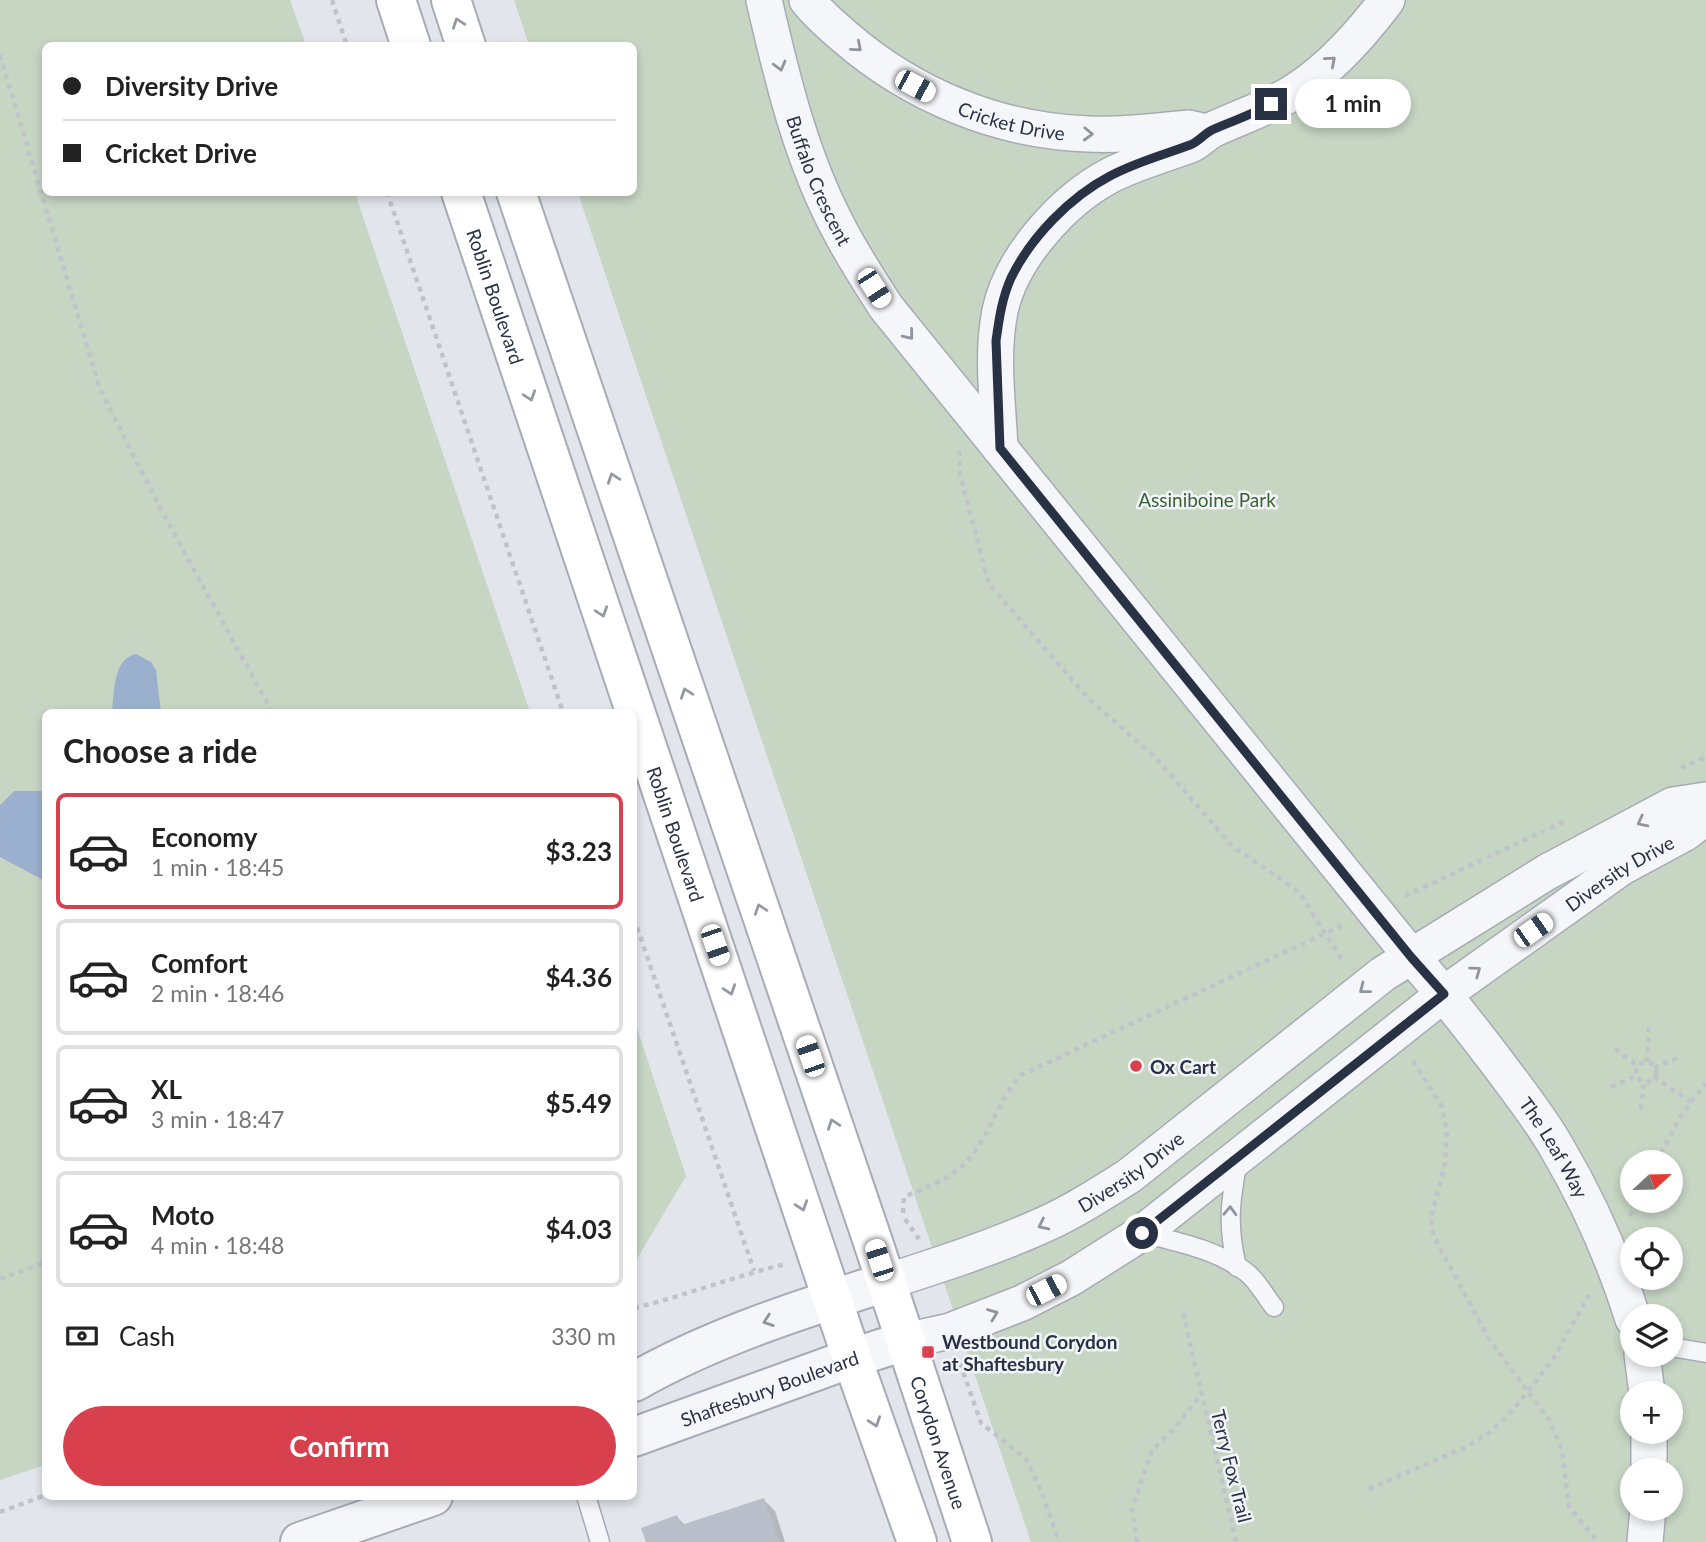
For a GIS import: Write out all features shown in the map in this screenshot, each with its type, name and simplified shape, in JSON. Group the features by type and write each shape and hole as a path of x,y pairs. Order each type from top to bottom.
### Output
{"main road":[{"path":"396,0 410,42"},
{"path":"451,0 465,42"},
{"name":"Roblin Boulevard","path":"462,196 635,709"},
{"path":"517,196 905,1341"},
{"name":"Roblin Boulevard","path":"637,715 852,1358"},
{"name":"Corydon Avenue","path":"905,1341 972,1542"},
{"path":"852,1358 917,1542"}],"street":[{"name":"Buffalo Crescent","path":"764,0 791,107 807,156 839,230 886,307 1411,957 1444,994"},
{"name":"Cricket Drive","path":"807,0 832,26 896,76 934,97 977,113 1008,123 1087,134 1189,128 1209,131"},
{"name":"Cricket Drive","path":"1000,448 998,330 1001,309 1011,279 1026,252 1058,216 1108,177 1162,153 1193,144 1209,131 1250,116 1292,93 1357,40 1387,0"},
{"name":"Diversity Drive","path":"886,1282 1035,1228 1087,1202 1129,1176 1383,974 1547,872 1673,805 1706,800"},
{"name":"Diversity Drive","path":"905,1341 950,1331 1022,1303 1071,1278 1142,1233 1444,994 1622,867 1685,833 1706,817"},
{"name":"The Leaf Way","path":"1444,994 1536,1114 1558,1148 1611,1256 1628,1304"},
{"path":"637,1380 670,1361 742,1330 886,1282"},
{"name":"Shaftesbury Boulevard","path":"637,1436 905,1341"},
{"path":"300,1542 421,1500"},
{"path":"1645,1542 1647,1521"}],"lane":[{"path":"1237,1267 1229,1218 1239,1154"},
{"path":"1142,1233 1194,1246 1248,1273 1274,1307"},
{"path":"1683,1349 1706,1353"},
{"path":"587,1500 600,1542"}],"path":[{"path":"332,0 346,42"},
{"path":"0,55 42,195"},
{"path":"42,196 100,389 158,504 270,709"},
{"path":"388,196 563,709"},
{"path":"959,448 960,475 989,584 1088,698 1158,760 1231,845 1299,892 1361,991"},
{"path":"1681,768 1706,757"},
{"path":"872,1239 905,1219 902,1208 904,1197 943,1180 964,1165 979,1146 1007,1088 1021,1075 1566,821"},
{"path":"637,927 754,1271"},
{"path":"1647,1062 1649,1026"},
{"path":"1394,1033 1442,1107 1447,1131 1445,1164 1431,1218 1434,1237 1489,1339 1550,1421 1562,1450 1569,1507 1598,1542"},
{"path":"1615,1049 1638,1066"},
{"path":"1654,1068 1680,1056"},
{"path":"1638,1066 1647,1062"},
{"path":"1647,1062 1654,1068 1654,1077"},
{"path":"1637,1075 1638,1066"},
{"path":"1637,1075 1644,1082"},
{"path":"1611,1087 1637,1075"},
{"path":"1644,1082 1654,1077"},
{"path":"1654,1077 1691,1102"},
{"path":"1641,1110 1644,1082"},
{"path":"1662,1150 1683,1112 1706,1084"},
{"path":"1370,1489 1464,1448 1489,1433 1513,1410 1552,1361 1611,1256 1632,1213"},
{"path":"637,1307 754,1271 819,1256"},
{"path":"0,1279 42,1263"},
{"name":"Terry Fox Trail","path":"1183,1313 1200,1396 1236,1542"},
{"name":"Terry Fox Trail","path":"1137,1542 1132,1508 1152,1450 1174,1429 1200,1396"},
{"path":"981,1423 1026,1459 1041,1490 1059,1542"},
{"path":"0,1512 42,1496"}],"green space":[{"path":"0,0 290,0 305,42 42,42 42,196 356,196 529,709 42,709 42,1466 0,1480"},
{"name":"Assiniboine Park","path":"514,0 1706,0 1706,1542 1031,1542 579,196 637,196 637,42 528,42"},
{"path":"637,1028 686,1176 637,1259"}],"water":[{"path":"136,654 151,662 156,670 161,709 112,709 116,678 128,657"},
{"path":"14,791 42,791 42,879 0,857 0,805"}],"building":[{"path":"764,1498 779,1542 646,1542 641,1528 677,1515 681,1525"}],"place":[{"name":"Ox Cart","path":"1136,1066"},
{"name":"Westbound Corydon at Shaftesbury","path":"928,1352"}],"route":[{"path":"1142,1233 1444,994 1411,957 1000,448 996,341 998,325 1011,279 1026,252 1049,224 1077,199 1108,177 1162,153 1193,144 1209,131 1250,116 1271,104"}]}
